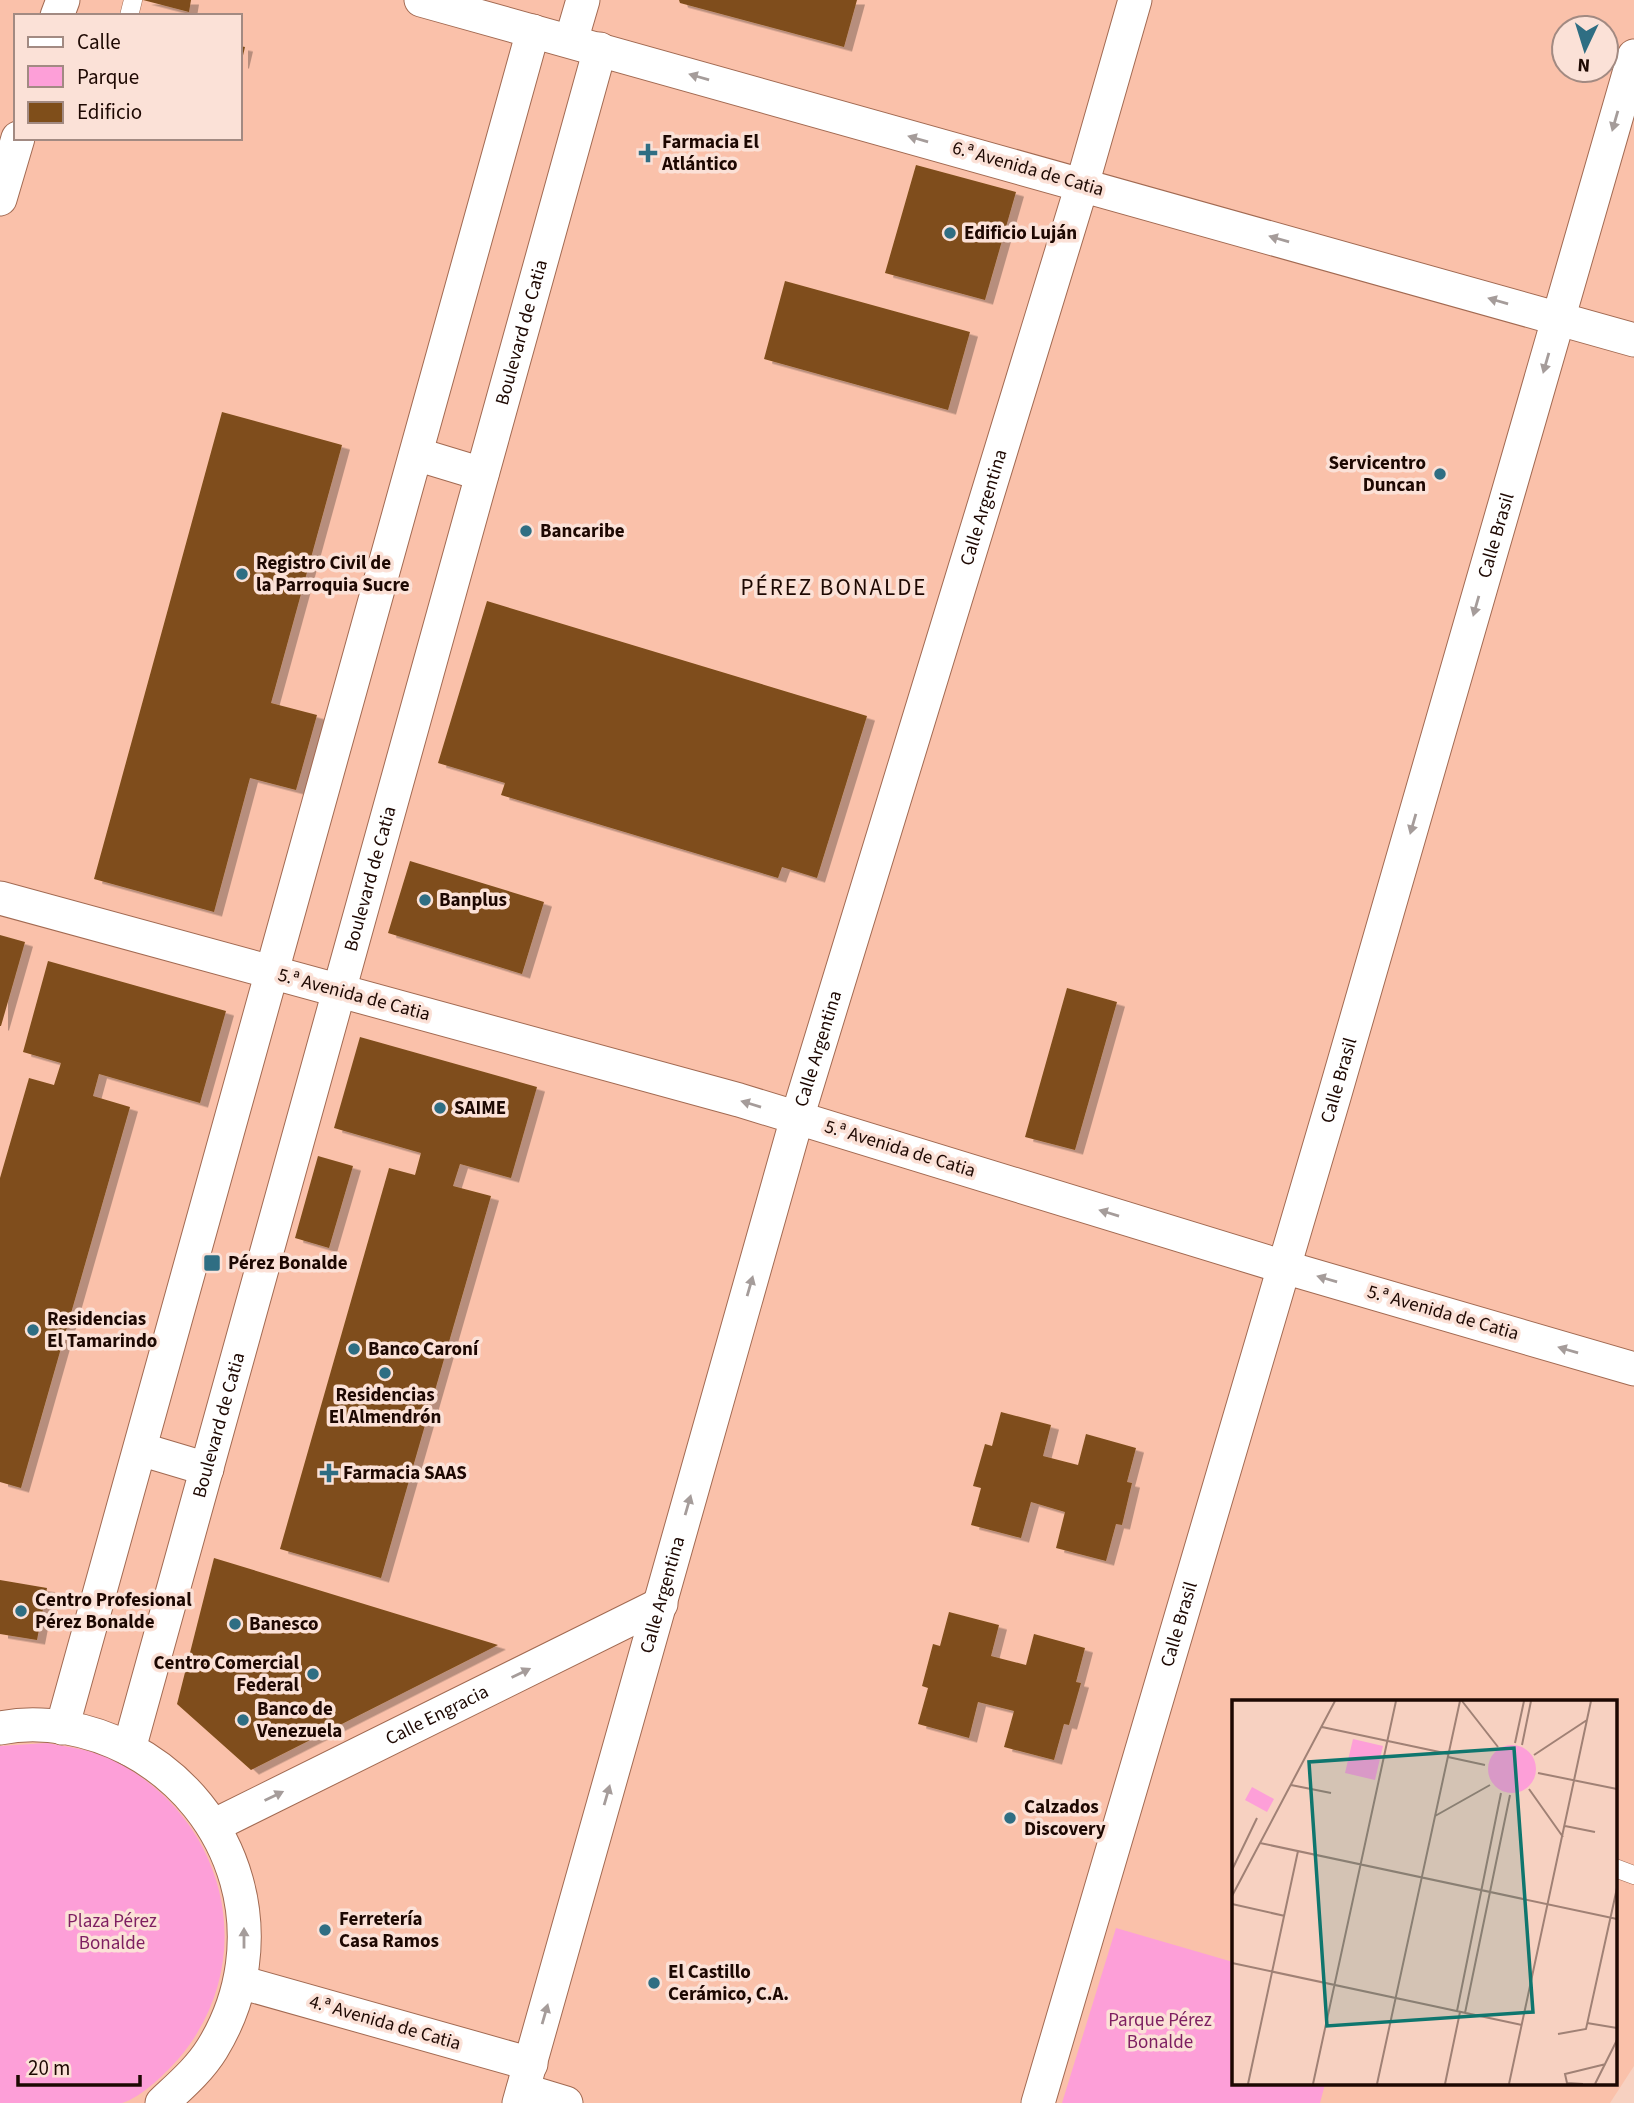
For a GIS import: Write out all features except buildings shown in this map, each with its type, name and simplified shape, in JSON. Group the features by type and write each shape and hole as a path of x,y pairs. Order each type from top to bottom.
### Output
{"street":[{"name":"6.ª Avenida de Catia","path":"422,0 1634,340"},
{"name":"Boulevard de Catia","path":"129,1749 482,474 586,45 583,0"},
{"name":"Calle Argentina","path":"524,2085 797,1118 1082,185 1135,0"},
{"path":"62,1728 533,31"},
{"name":"Calle Brasil","path":"1038,2103 1284,1267 1634,56"},
{"path":"0,199 17,140"},
{"path":"416,454 482,474"},
{"name":"5.ª Avenida de Catia","path":"0,898 797,1118 1284,1267 1634,1369"},
{"path":"140,1449 207,1469"},
{"name":"Calle Engracia","path":"212,1826 661,1604"},
{"path":"0,1728 62,1728 80,1731 129,1749 148,1759 177,1782 202,1808 222,1840 235,1874 244,1910 245,1946 240,1982 229,2017 212,2050 189,2078 162,2103"},
{"name":"4.ª Avenida de Catia","path":"240,1982 524,2085 566,2103"}],"lane":[{"path":"1616,1868 1634,1875"}],"shaded area":[{"path":"0,0 1634,0 1634,2066 1610,2103 0,2103"}],"green space":[{"name":"Plaza Pérez Bonalde","path":"47,1743 81,1749 113,1760 152,1785 183,1817 205,1853 220,1893 225,1935 220,1977 205,2018 169,2069 146,2090 122,2103 0,2103 0,1746"},
{"name":"Parque Pérez Bonalde","path":"1116,1928 1232,1962 1232,2086 1324,2086 1320,2103 1062,2103"}],"place":[{"name":"Farmacia El Atlántico","path":"648,153"},
{"name":"Edificio Luján","path":"950,233"},
{"name":"Servicentro Duncan","path":"1440,474"},
{"name":"Bancaribe","path":"526,531"},
{"name":"Registro Civil de la Parroquia Sucre","path":"242,574"},
{"name":"Banplus","path":"425,900"},
{"name":"SAIME","path":"440,1108"},
{"name":"Pérez Bonalde","path":"212,1263"},
{"name":"Residencias El Tamarindo","path":"33,1330"},
{"name":"Banco Caroní","path":"354,1349"},
{"name":"Residencias El Almendrón","path":"385,1373"},
{"name":"Farmacia SAAS","path":"329,1473"},
{"name":"Centro Profesional Pérez Bonalde","path":"21,1611"},
{"name":"Banesco","path":"235,1624"},
{"name":"Centro Comercial Federal","path":"313,1674"},
{"name":"Banco de Venezuela","path":"243,1720"},
{"name":"Calzados Discovery","path":"1010,1818"},
{"name":"Ferretería Casa Ramos","path":"325,1930"},
{"name":"El Castillo Cerámico, C.A.","path":"654,1983"}],"district":[{"name":"PÉREZ BONALDE","path":"834,587"}]}
